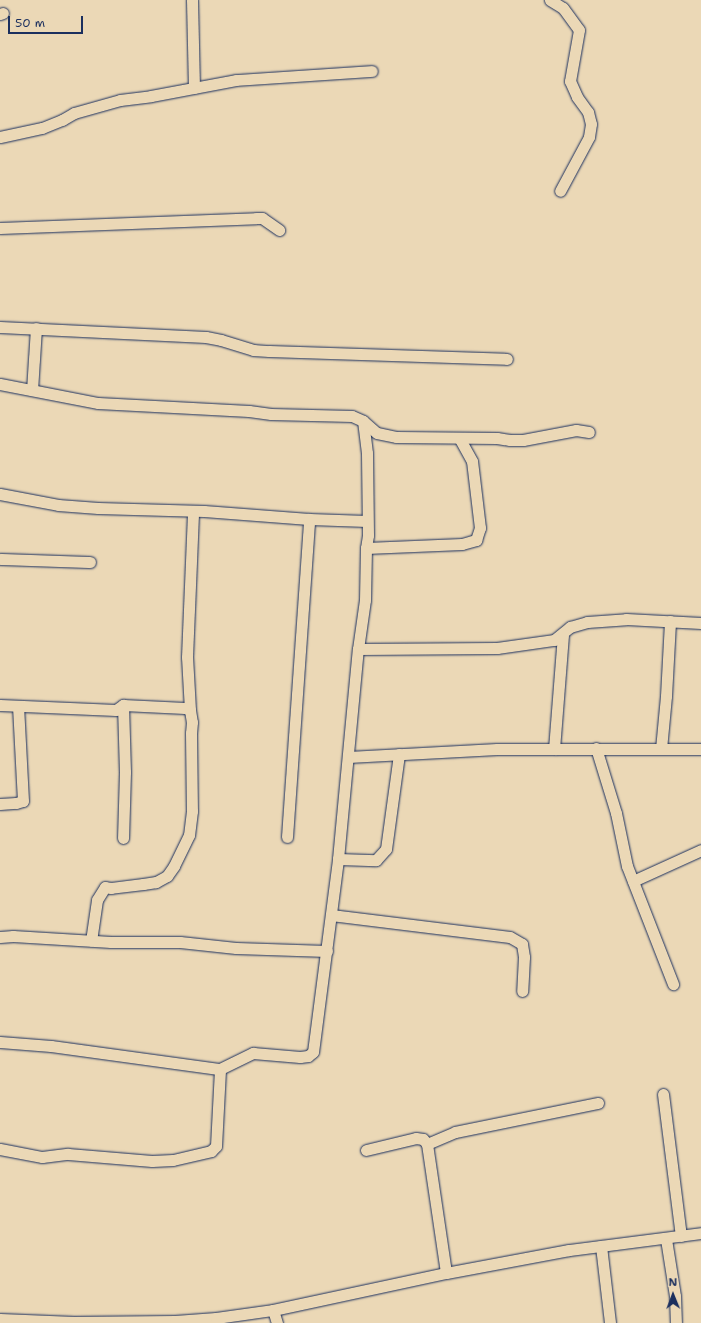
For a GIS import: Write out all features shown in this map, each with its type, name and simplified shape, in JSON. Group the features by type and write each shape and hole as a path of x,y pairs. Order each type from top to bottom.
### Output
{"street":[{"path":"192,0 194,88"},
{"path":"550,0 563,8 580,30 570,81 577,97 588,112 591,124 589,136 560,191"},
{"path":"0,137 42,128 62,120 74,113 95,106 236,80 372,71"},
{"path":"0,228 262,218 279,230"},
{"path":"0,327 206,337 253,350 269,352 507,359"},
{"path":"32,390 36,328"},
{"path":"0,384 98,403 249,411 271,414 352,416 362,421 376,433 396,438 497,438 522,440 576,430 589,432"},
{"path":"0,1042 51,1046 220,1069 253,1053 300,1057 308,1056 313,1052 338,859 358,649 365,600 367,453 362,421"},
{"path":"366,548 462,544 476,540 480,528 472,461 460,438"},
{"path":"0,494 58,505 98,508 193,511 309,519 367,521"},
{"path":"92,941 97,900 105,887 111,888 156,882 167,876 174,866 189,835 192,811 192,722 187,657 193,511"},
{"path":"287,837 309,519"},
{"path":"0,559 90,562"},
{"path":"358,649 497,648 554,640 570,627 587,622 626,619 701,623"},
{"path":"661,749 666,696 670,621"},
{"path":"554,749 563,634"},
{"path":"0,705 116,710 123,705 185,708 190,710"},
{"path":"123,705 125,765 123,838"},
{"path":"0,804 23,801 18,706"},
{"path":"348,757 596,748 701,749"},
{"path":"596,748 616,812 627,866 673,984"},
{"path":"338,859 376,860 386,849 399,754"},
{"path":"633,881 701,850"},
{"path":"331,915 510,937 522,944 524,957 522,991"},
{"path":"0,937 13,936 92,941 180,942 242,948 327,951"},
{"path":"0,1149 42,1157 68,1154 152,1161 173,1160 211,1151 216,1146 220,1069"},
{"path":"663,1094 681,1236"},
{"path":"427,1144 455,1132 598,1103"},
{"path":"366,1150 416,1138 423,1139 427,1144 446,1274"},
{"path":"0,1319 74,1323 175,1322 216,1318 274,1310 446,1274 601,1246 666,1239 701,1233"},
{"path":"666,1239 675,1296 676,1323"},
{"path":"601,1246 610,1323"},
{"path":"274,1310 277,1323"}]}
